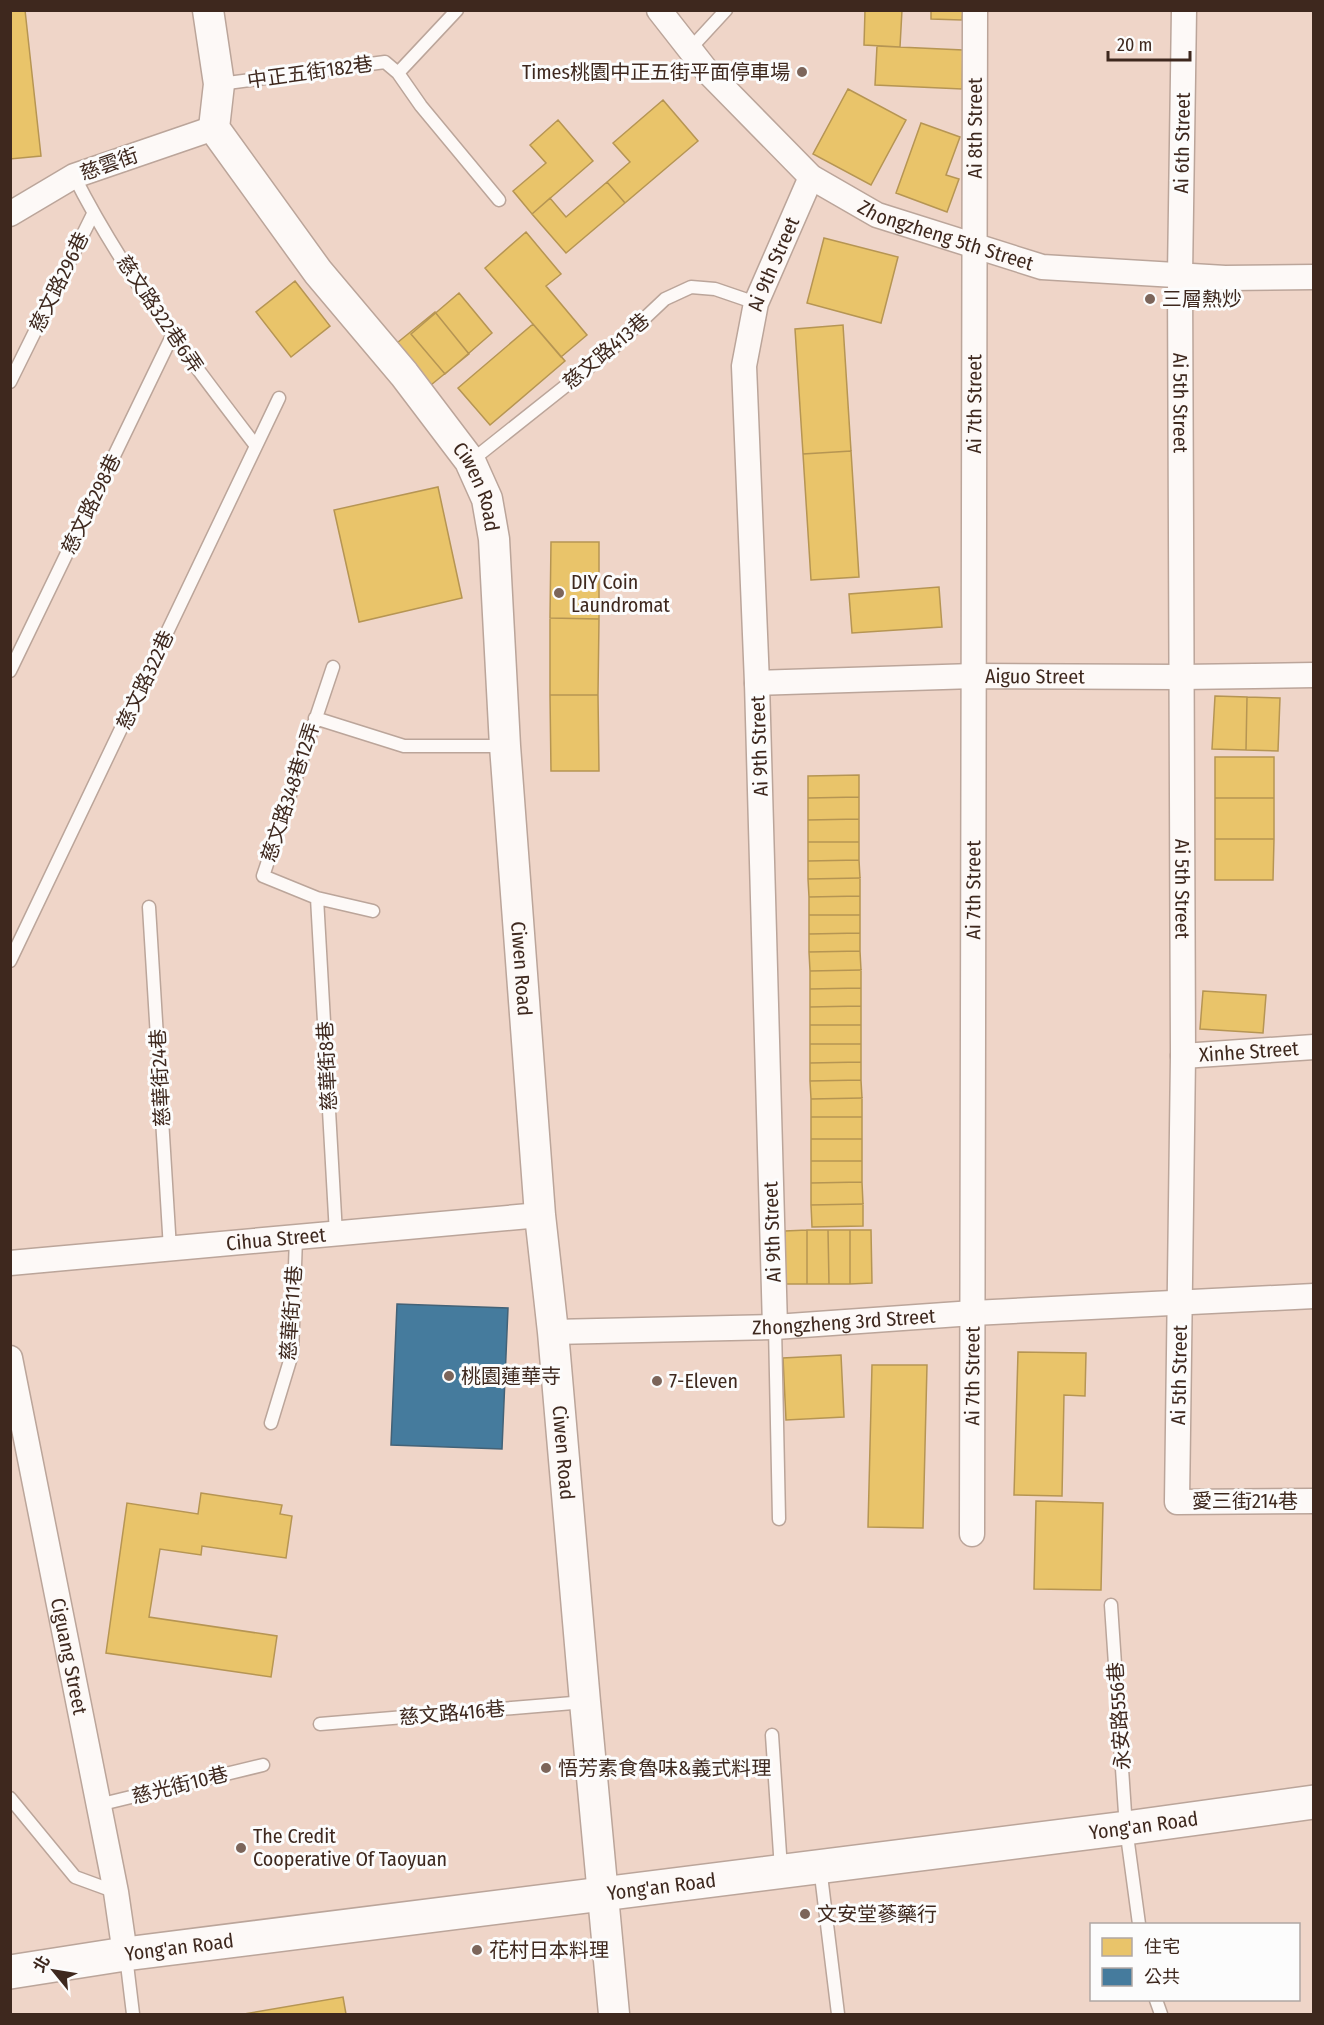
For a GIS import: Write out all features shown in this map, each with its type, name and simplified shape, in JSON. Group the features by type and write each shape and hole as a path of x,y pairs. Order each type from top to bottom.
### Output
{"main road":[{"name":"Yong'an Road","path":"10,1972 125,1954 1126,1828 1314,1802"}],"street":[{"path":"208,10 219,84 214,128"},
{"name":"Zhongzheng 5th Street","path":"659,10 706,70 811,177 877,216 1042,267 1225,279 1314,277"},
{"name":"Ai 8th Street","path":"974,246 975,10"},
{"name":"Ai 6th Street","path":"1180,275 1184,10"},
{"name":"慈雲街","path":"10,214 74,176 214,128"},
{"name":"Ciwen Road","path":"214,128 318,272 404,374 470,461 487,499 494,539 505,746 540,1215 553,1332 614,2014"},
{"name":"Ai 9th Street","path":"775,1327 757,683 744,366 756,303 811,177"},
{"name":"Ai 7th Street","path":"972,1534 974,246"},
{"name":"Ai 5th Street","path":"1177,1502 1183,1056 1180,275"},
{"name":"Aiguo Street","path":"757,683 974,676 1314,675"},
{"name":"Xinhe Street","path":"1183,1056 1314,1047"},
{"name":"Cihua Street","path":"10,1263 540,1215"},
{"name":"Zhongzheng 3rd Street","path":"553,1332 775,1327 973,1313 1314,1296"},
{"name":"Ciguang Street","path":"10,1358 116,1892 125,1954"},
{"name":"愛三街214巷","path":"1177,1502 1314,1501"}],"lane":[{"name":"中正五街182巷","path":"398,73 457,10"},
{"path":"690,49 726,10"},
{"name":"中正五街182巷","path":"219,84 385,62 398,73 421,106 499,200"},
{"name":"慈文路322巷6弄","path":"74,176 93,214 172,336 255,446"},
{"name":"慈文路296巷","path":"10,382 93,214"},
{"name":"慈文路413巷","path":"470,461 612,348 665,299 691,287 715,289 756,303"},
{"name":"慈文路298巷","path":"10,671 172,336"},
{"name":"慈文路322巷","path":"10,961 279,398"},
{"name":"慈文路348巷12弄","path":"333,667 263,876 317,898 374,911"},
{"path":"315,718 404,746 505,746"},
{"name":"慈華街8巷","path":"317,898 336,1234"},
{"name":"慈華街24巷","path":"149,907 170,1249"},
{"name":"慈華街11巷","path":"271,1423 292,1354 296,1237"},
{"path":"775,1327 778,1519"},
{"name":"永安路556巷","path":"1111,1605 1126,1828 1139,1923"},
{"name":"慈文路416巷","path":"320,1724 585,1702"},
{"path":"772,1735 781,1870"},
{"name":"慈光街10巷","path":"98,1805 262,1765"},
{"path":"10,1798 75,1877 116,1892"},
{"path":"820,1866 838,2014"},
{"path":"125,1954 133,2014"}],"building: 住宅":[{"path":"25,10 41,156 10,159 10,11"},
{"path":"865,10 902,10 900,47 864,45"},
{"path":"931,10 963,10 962,20 931,19"},
{"path":"877,46 963,50 962,89 875,85"},
{"path":"848,89 906,120 871,185 813,154"},
{"path":"663,100 698,141 625,203 607,182 630,162 613,143"},
{"path":"558,120 593,161 532,214 513,191 546,163 530,145"},
{"path":"921,123 960,137 946,175 959,179 947,212 896,193"},
{"path":"607,182 625,203 566,253 532,214 550,198 566,217"},
{"path":"526,232 561,274 546,286 587,335 561,357 485,268"},
{"path":"824,238 898,257 881,323 807,303"},
{"path":"295,281 330,326 291,357 256,312"},
{"path":"459,293 492,333 445,374 411,334"},
{"path":"435,312 469,354 426,389 392,347"},
{"path":"533,324 565,361 490,425 458,388"},
{"path":"843,325 851,451 803,454 795,329"},
{"path":"851,451 859,577 811,580 803,454"},
{"path":"438,487 462,598 359,622 334,510"},
{"path":"551,542 599,542 599,619 550,618"},
{"path":"939,587 942,627 852,633 849,594"},
{"path":"550,618 599,619 598,695 550,695"},
{"path":"550,695 598,695 599,771 551,771"},
{"path":"1215,696 1247,697 1246,750 1212,749"},
{"path":"1247,697 1280,698 1278,751 1246,750"},
{"path":"1215,757 1274,757 1274,798 1215,798"},
{"path":"859,775 859,797 808,798 808,776"},
{"path":"859,797 859,819 808,820 808,798"},
{"path":"1215,798 1274,798 1274,839 1215,839"},
{"path":"859,819 859,842 808,842 808,820"},
{"path":"1215,839 1274,839 1273,880 1215,880"},
{"path":"808,842 859,842 859,860 808,861"},
{"path":"859,860 860,878 808,879 808,861"},
{"path":"860,878 860,896 809,897 808,879"},
{"path":"860,896 860,915 809,915 809,897"},
{"path":"809,915 860,915 860,933 809,934"},
{"path":"860,933 860,951 809,952 809,934"},
{"path":"860,951 861,970 810,971 809,952"},
{"path":"861,970 861,988 810,989 810,971"},
{"path":"861,988 861,1006 810,1007 810,989"},
{"path":"1203,991 1266,995 1263,1033 1200,1029"},
{"path":"861,1006 861,1025 810,1025 810,1007"},
{"path":"810,1025 861,1025 861,1044 810,1044"},
{"path":"810,1044 861,1044 861,1062 810,1063"},
{"path":"861,1062 861,1080 810,1081 810,1063"},
{"path":"861,1080 862,1098 811,1099 810,1081"},
{"path":"862,1098 862,1117 811,1117 811,1099"},
{"path":"811,1117 862,1117 862,1139 811,1139"},
{"path":"811,1139 862,1139 862,1161 811,1161"},
{"path":"811,1161 862,1161 862,1182 811,1183"},
{"path":"862,1182 863,1204 811,1205 811,1183"},
{"path":"863,1204 863,1226 812,1227 811,1205"},
{"path":"807,1230 828,1230 829,1284 807,1284"},
{"path":"807,1230 807,1284 785,1284 785,1231"},
{"path":"828,1230 850,1230 850,1284 829,1284"},
{"path":"850,1230 871,1230 872,1283 850,1284"},
{"path":"1018,1352 1086,1353 1085,1396 1064,1395 1062,1496 1014,1495"},
{"path":"841,1355 844,1417 786,1420 783,1358"},
{"path":"872,1365 927,1365 923,1528 868,1527"},
{"path":"201,1493 282,1505 280,1514 292,1516 286,1558 202,1546 201,1555 160,1549 149,1617 277,1636 271,1677 106,1653 127,1503 198,1514"},
{"path":"1036,1501 1103,1503 1101,1590 1034,1589"},
{"path":"343,1997 346,2014 244,2014"}],"building: 公共":[{"name":"桃園蓮華寺","path":"397,1304 508,1308 502,1449 391,1445"}],"place":[{"name":"Times桃園中正五街平面停車場","path":"802,72"},
{"name":"三層熱炒","path":"1150,299"},
{"name":"DIY Coin Laundromat","path":"559,593"},
{"name":"桃園蓮華寺","path":"449,1376"},
{"name":"7-Eleven","path":"657,1381"},
{"name":"悟芳素食魯味&義式料理","path":"546,1768"},
{"name":"The Credit Cooperative Of Taoyuan","path":"241,1848"},
{"name":"文安堂蔘藥行","path":"805,1914"},
{"name":"花村日本料理","path":"477,1950"}]}
